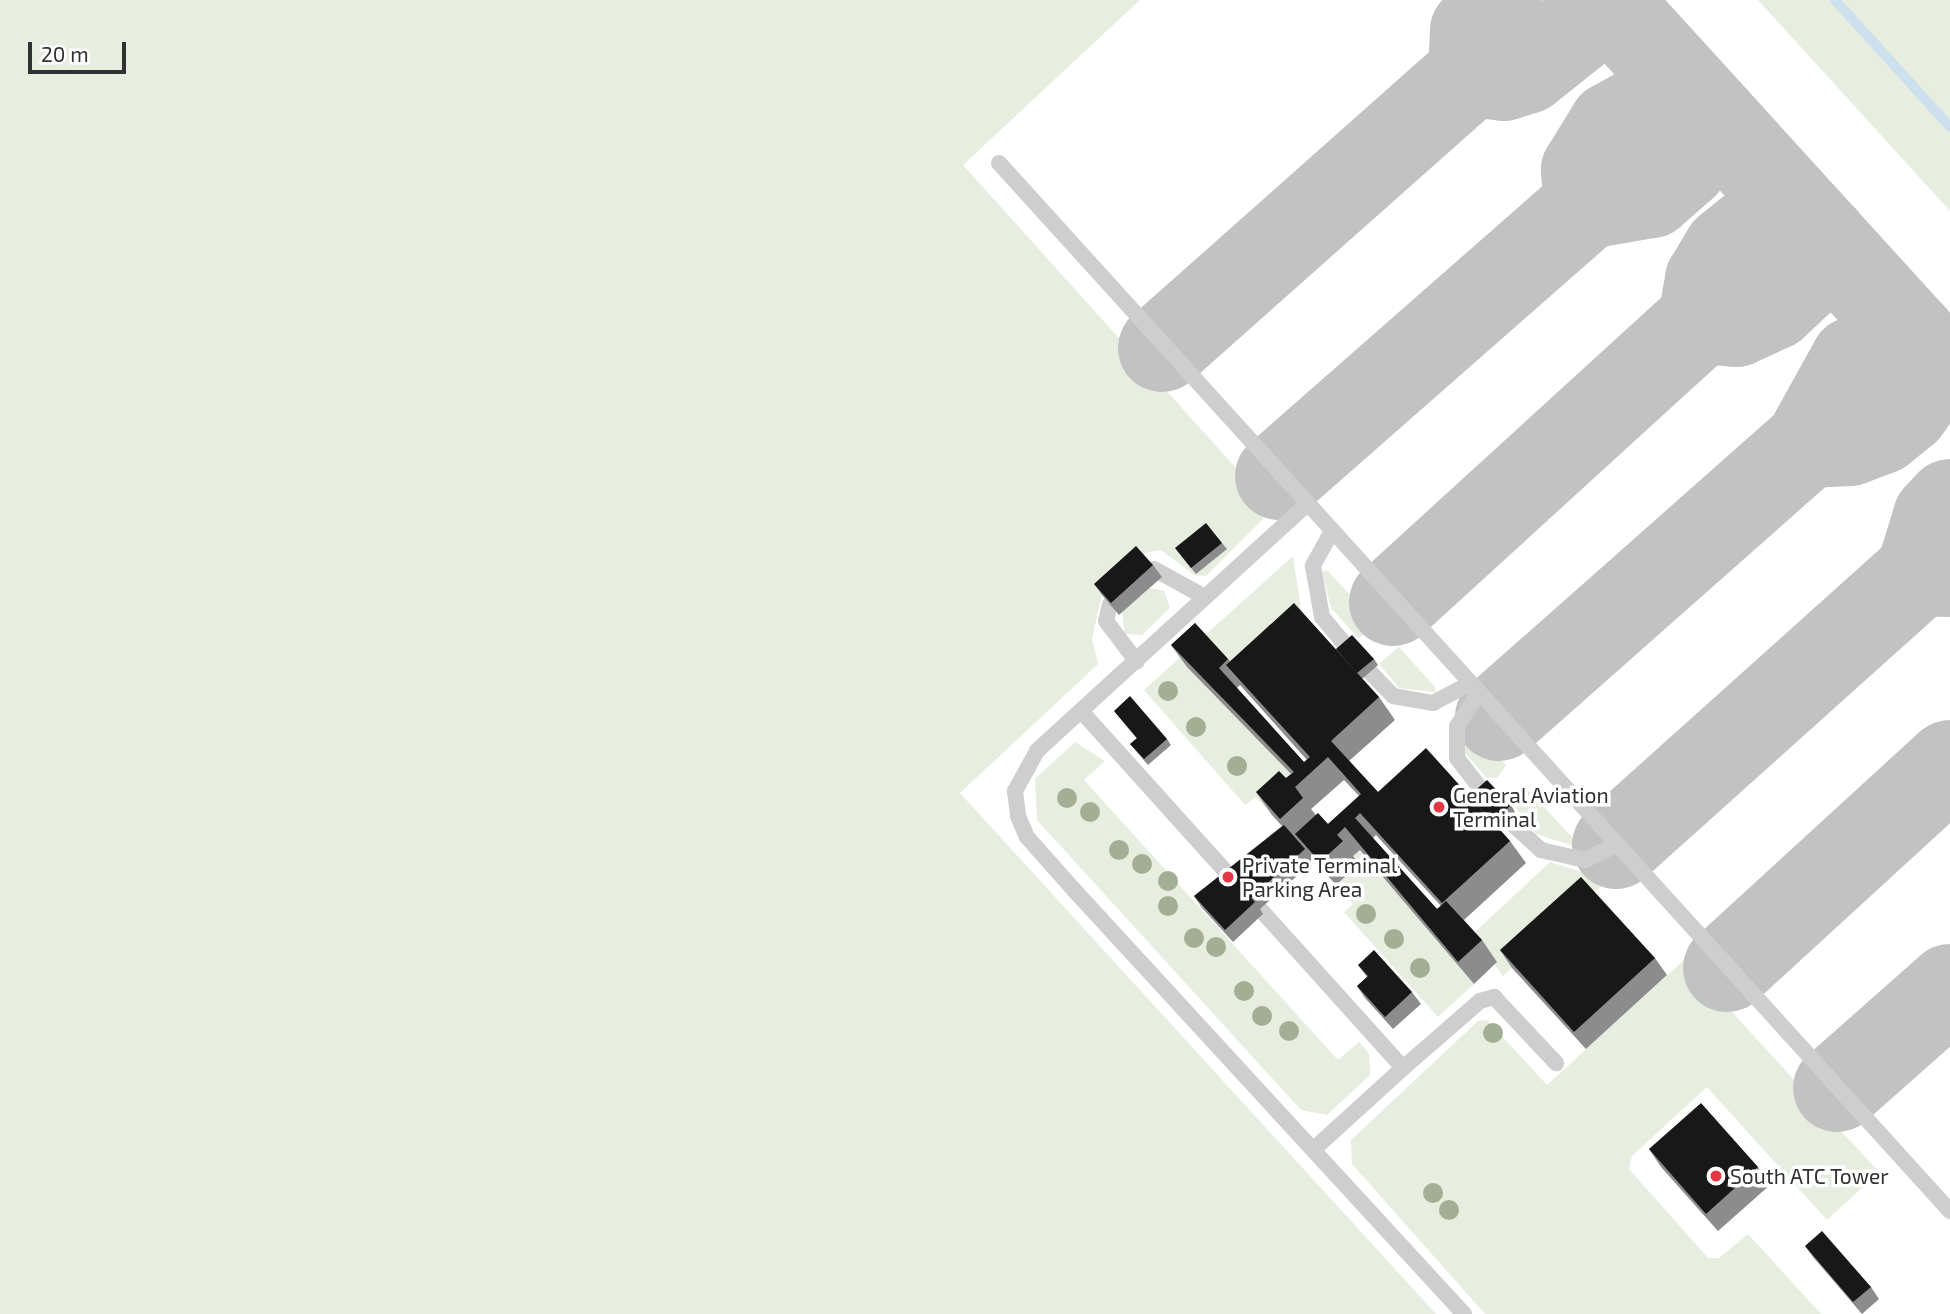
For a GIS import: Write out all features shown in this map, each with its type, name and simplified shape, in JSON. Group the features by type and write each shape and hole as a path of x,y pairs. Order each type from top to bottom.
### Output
{"lane":[{"path":"999,163 1305,506 1950,1211"},
{"path":"1305,506 1022,769 1015,791 1027,837 1464,1314"},
{"path":"1331,533 1313,566 1322,617 1348,648"},
{"path":"1154,569 1205,597"},
{"path":"1110,604 1106,621 1137,662"},
{"path":"1370,672 1393,696 1433,703 1474,689"},
{"path":"1474,689 1457,726 1457,758 1484,793"},
{"path":"1082,712 1238,885"},
{"path":"1507,819 1541,850 1585,860 1616,845"},
{"path":"1260,909 1404,1068"},
{"path":"1314,1149 1480,1001 1494,997 1556,1063"}],"shaded area":[{"path":"0,0 1140,0 963,165 1254,488 1263,501 1263,519 1206,576 1194,575 1161,550 1148,552 1103,590 1092,639 1098,664 960,793 1436,1314 0,1314"},
{"path":"1758,0 1950,0 1950,211"},
{"path":"1293,556 1302,616 1237,674 1187,667 1310,794 1295,794 1272,815 1256,797 1245,805 1144,690"},
{"path":"1327,570 1375,622 1359,639 1331,608 1322,572"},
{"path":"1150,588 1164,591 1170,608 1142,635 1125,634 1122,612"},
{"path":"1399,647 1435,687 1435,692 1399,688 1379,664"},
{"path":"1472,728 1506,765 1497,778 1486,777 1465,753 1466,729"},
{"path":"1075,742 1105,761 1084,780 1338,1060 1359,1042 1369,1054 1370,1075 1327,1115 1301,1110 1037,820 1035,779"},
{"path":"1528,790 1583,849 1536,834 1512,803"},
{"path":"1360,850 1474,984 1438,1017 1344,912 1353,904 1336,885 1358,864 1352,857"},
{"path":"1550,862 1582,872 1601,869 1610,878 1503,976 1473,934"},
{"path":"1684,960 1879,1172 1827,1220 1707,1087 1632,1156 1629,1169 1708,1258 1719,1258 1748,1234 1821,1314 1485,1314 1352,1164 1351,1140 1478,1021 1487,1020 1547,1085"}],"building":[{"path":"1206,523 1222,543 1191,568 1175,548"},
{"path":"1136,546 1153,565 1111,603 1094,584"},
{"name":"General Aviation Terminal","path":"1294,603 1379,697 1331,741 1378,792 1426,748 1510,841 1442,903 1360,813 1355,818 1437,909 1446,901 1482,940 1458,962 1345,827 1337,835 1343,841 1320,862 1295,834 1318,813 1328,824 1361,794 1328,757 1295,787 1303,798 1280,819 1256,792 1279,771 1286,778 1294,772 1171,645 1195,623 1228,659 1219,668 1304,762 1310,757 1226,665"},
{"path":"1352,635 1374,659 1357,673 1336,649"},
{"path":"1130,696 1167,739 1144,759 1130,744 1137,738 1114,711"},
{"path":"1487,780 1511,805 1493,822 1469,796"},
{"path":"1284,825 1305,849 1251,898 1255,902 1225,930 1194,896"},
{"path":"1581,877 1655,958 1574,1032 1500,950"},
{"path":"1374,950 1412,992 1385,1017 1357,986 1368,976 1358,965"},
{"name":"South ATC Tower","path":"1701,1103 1758,1167 1706,1214 1649,1149"},
{"path":"1822,1231 1871,1287 1853,1302 1805,1246"}],"waterway":[{"path":"1835,0 1950,127"}],"taxiway":[{"path":"1498,0 1474,31 1472,73 1504,77 1526,70 1580,27 1596,0"},
{"path":"1606,0 1950,378"},
{"path":"1162,348 1472,73"},
{"path":"1279,476 1588,205 1585,170 1612,126 1684,86"},
{"path":"1588,205 1651,194 1684,165 1712,116"},
{"path":"1393,602 1702,320 1709,280 1727,250 1788,201"},
{"path":"1702,320 1736,323 1773,306 1801,280 1824,239"},
{"path":"1912,336 1854,361 1808,444 1850,442 1881,430 1906,410 1937,364"},
{"path":"1499,717 1808,444"},
{"path":"1950,503 1937,517 1920,572 1950,573"},
{"path":"1616,845 1920,572"},
{"path":"1727,968 1950,764"},
{"path":"1837,1088 1950,988"}],"place":[{"name":"General Aviation Terminal","path":"1439,807"},
{"name":"Private Terminal Parking Area","path":"1228,877"},
{"name":"South ATC Tower","path":"1716,1176"}]}
